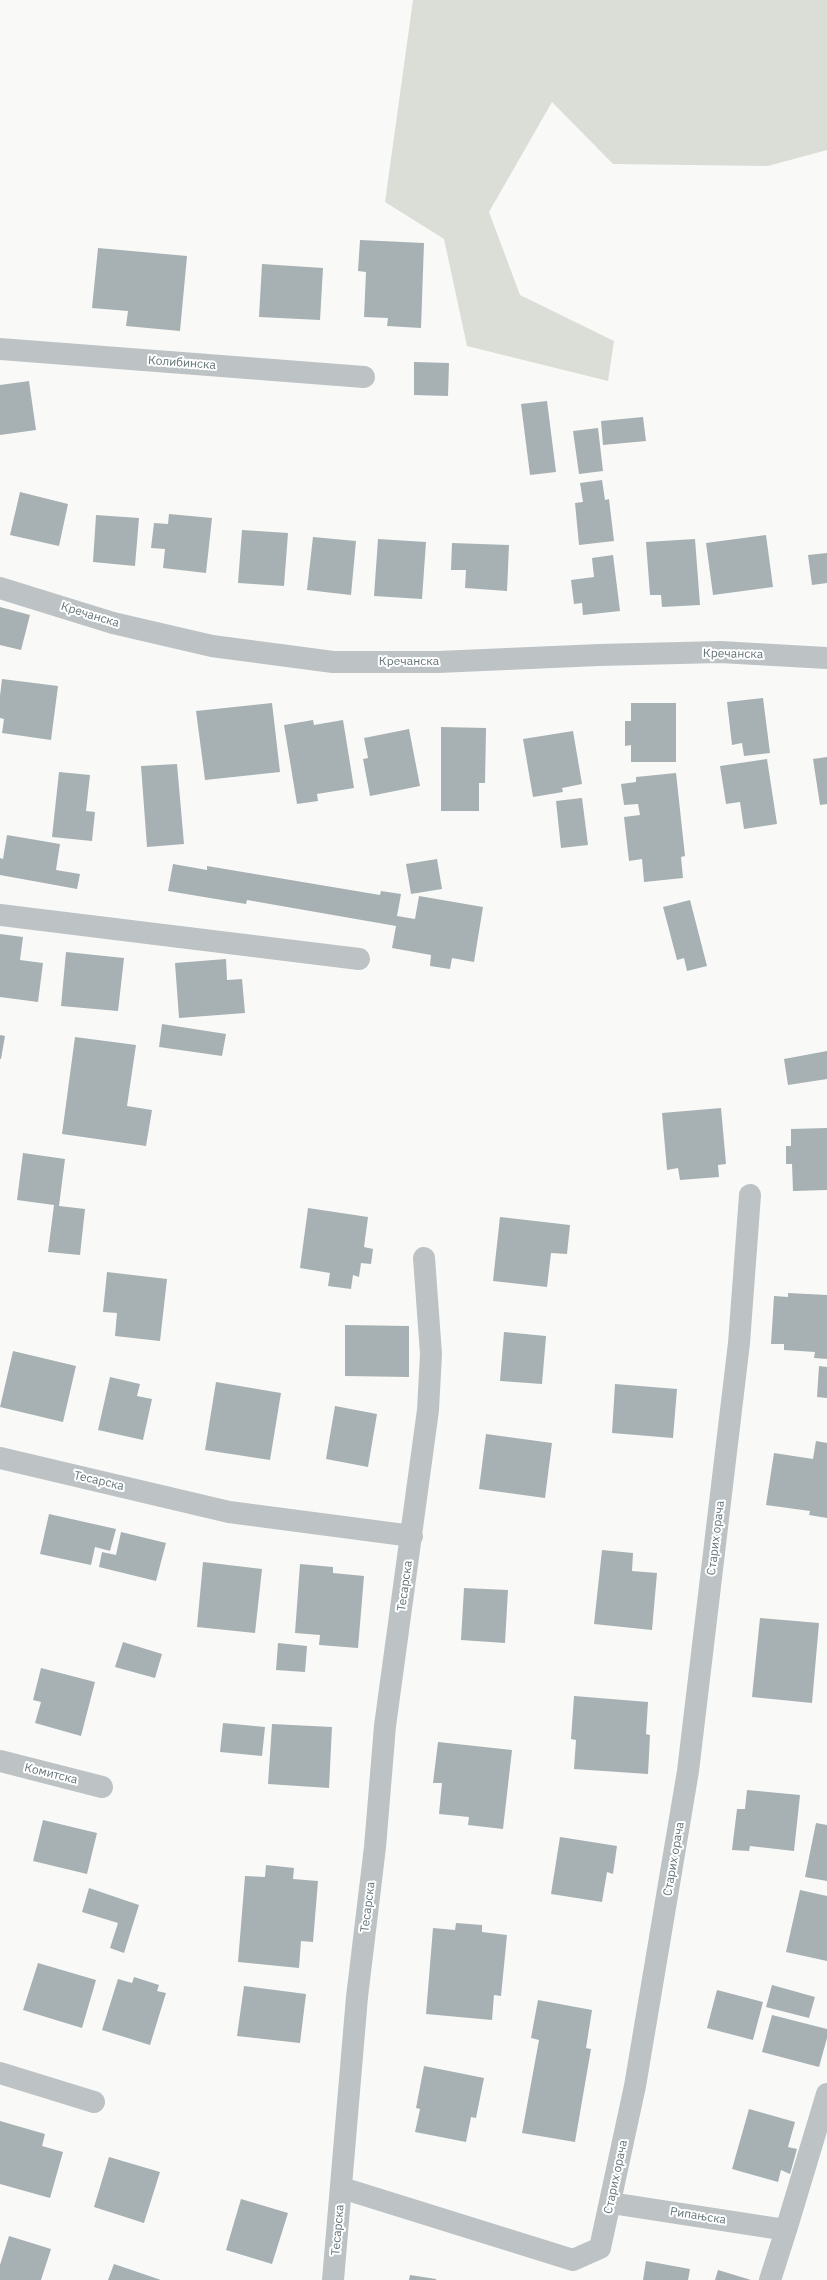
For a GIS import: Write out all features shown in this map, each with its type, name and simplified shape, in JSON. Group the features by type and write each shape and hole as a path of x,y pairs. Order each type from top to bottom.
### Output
{"street":[{"name":"Колибинска","path":"0,349 364,377"},
{"name":"Кречанска","path":"0,588 113,623 212,646 333,662 438,662 599,655 720,652 827,658"},
{"path":"0,916 359,959"},
{"name":"Старих орача","path":"342,2188 573,2260 600,2248 611,2203 635,2086 688,1771 739,1343 750,1195"},
{"name":"Тесарска","path":"333,2280 342,2188 356,1997 375,1847 385,1726 428,1410 431,1354 424,1258"},
{"name":"Тесарска","path":"0,1458 229,1512 412,1536"},
{"name":"Комитска","path":"0,1761 102,1787"},
{"path":"0,2073 94,2102"},
{"path":"770,2280 827,2094"},
{"name":"Рипањска","path":"611,2203 786,2230"}],"shaded area":[{"path":"413,0 827,0 827,150 768,166 613,164 552,102 489,212 520,295 614,341 608,381 467,346 444,239 385,202"}],"building":[{"path":"360,240 424,243 421,328 387,326 388,318 364,317 366,272 358,271"},
{"path":"98,248 187,256 180,331 126,326 128,311 92,308"},
{"path":"262,264 323,268 320,320 259,317"},
{"path":"414,362 449,363 448,396 414,395"},
{"path":"29,381 36,430 0,435 0,385"},
{"path":"547,401 556,472 530,475 521,404"},
{"path":"643,417 646,441 603,445 601,421"},
{"path":"598,428 603,471 579,474 573,431"},
{"path":"602,480 605,500 609,499 614,541 579,545 575,503 583,502 580,483"},
{"path":"20,492 68,504 59,546 10,535"},
{"path":"169,514 212,518 206,573 163,568 165,549 151,548 154,523 168,524"},
{"path":"96,515 139,518 135,566 93,562"},
{"path":"242,530 288,533 284,586 238,583"},
{"path":"766,535 773,587 713,595 706,543"},
{"path":"313,537 356,541 351,595 307,590"},
{"path":"378,539 426,542 422,599 374,596"},
{"path":"695,539 700,605 662,607 661,595 650,595 646,542"},
{"path":"452,543 509,545 507,591 465,588 466,570 451,570"},
{"path":"827,553 827,583 812,585 808,555"},
{"path":"613,555 620,611 583,615 582,603 574,604 571,580 594,577 592,558"},
{"path":"0,607 30,615 21,650 0,645"},
{"path":"2,679 58,686 51,740 2,733 4,719 0,718 0,696"},
{"path":"763,698 770,753 744,756 742,743 732,745 727,702"},
{"path":"272,703 280,772 205,780 196,711"},
{"path":"631,703 676,703 676,762 631,762 631,745 625,746 625,721 631,721"},
{"path":"313,720 314,725 343,720 354,788 317,794 318,801 297,804 284,725"},
{"path":"441,727 486,728 485,783 479,783 479,811 441,811"},
{"path":"409,729 420,786 370,796 363,759 368,758 364,738"},
{"path":"573,731 582,784 562,788 563,792 533,797 523,739"},
{"path":"827,757 827,804 820,805 813,759"},
{"path":"767,759 777,824 744,829 740,802 726,804 720,766"},
{"path":"177,764 184,844 147,847 141,766"},
{"path":"59,772 90,775 86,811 95,812 92,841 52,837"},
{"path":"676,773 685,856 681,857 683,878 644,882 642,859 629,861 624,817 640,815 638,804 624,805 621,784 636,782 636,777"},
{"path":"582,798 588,845 561,848 556,801"},
{"path":"7,835 60,844 56,870 80,874 77,889 0,875 0,858 3,859"},
{"path":"437,859 442,889 411,894 406,864"},
{"path":"173,864 207,870 207,866 380,895 381,891 401,894 397,916 415,919 419,896 483,907 474,962 452,958 450,969 430,966 431,955 392,948 396,926 247,900 246,904 168,891"},
{"path":"690,900 707,966 687,971 684,958 677,960 663,907"},
{"path":"0,934 23,937 20,960 43,963 38,1002 0,997"},
{"path":"66,952 124,958 118,1011 61,1006"},
{"path":"226,959 227,980 242,979 245,1013 179,1018 175,963"},
{"path":"162,1024 226,1034 222,1056 159,1047"},
{"path":"0,1035 5,1036 1,1059 0,1059"},
{"path":"75,1037 136,1045 127,1106 152,1110 146,1146 62,1134"},
{"path":"827,1051 827,1079 788,1085 784,1059"},
{"path":"721,1108 726,1164 718,1165 719,1177 680,1180 678,1168 667,1170 662,1113"},
{"path":"827,1128 827,1190 793,1191 792,1164 786,1164 786,1146 791,1146 791,1129"},
{"path":"23,1153 65,1159 59,1206 85,1209 80,1255 48,1252 54,1205 17,1200"},
{"path":"308,1208 368,1217 364,1247 373,1249 371,1264 361,1263 359,1277 353,1275 351,1289 328,1286 330,1273 300,1268"},
{"path":"500,1217 570,1225 567,1254 551,1253 547,1287 493,1281"},
{"path":"107,1272 167,1279 160,1341 115,1336 117,1313 103,1312"},
{"path":"788,1293 827,1295 827,1359 814,1358 815,1352 784,1350 784,1344 771,1344 774,1296 788,1297"},
{"path":"345,1325 409,1326 409,1377 345,1376"},
{"path":"504,1332 546,1336 542,1384 500,1381"},
{"path":"13,1351 76,1366 63,1422 0,1407"},
{"path":"819,1366 827,1367 827,1398 817,1397"},
{"path":"110,1377 140,1384 137,1396 152,1399 143,1440 98,1430"},
{"path":"216,1382 281,1393 270,1460 205,1450"},
{"path":"615,1384 677,1389 673,1438 612,1433"},
{"path":"335,1406 377,1414 368,1467 326,1459"},
{"path":"486,1434 552,1443 545,1498 479,1489"},
{"path":"816,1441 827,1443 827,1518 809,1515 810,1511 766,1505 774,1453 813,1459"},
{"path":"49,1514 116,1529 110,1551 95,1547 91,1565 40,1554"},
{"path":"121,1532 166,1543 156,1581 99,1567 102,1552 116,1555"},
{"path":"602,1550 633,1553 632,1571 657,1573 652,1630 594,1624"},
{"path":"203,1562 262,1569 255,1633 197,1627"},
{"path":"300,1564 333,1567 333,1573 364,1576 358,1648 319,1645 320,1635 295,1633"},
{"path":"464,1588 508,1590 505,1643 461,1640"},
{"path":"760,1618 819,1623 812,1703 752,1697"},
{"path":"123,1642 162,1654 155,1678 115,1667"},
{"path":"278,1643 307,1646 305,1672 276,1670"},
{"path":"41,1668 95,1682 81,1736 35,1723 41,1702 33,1700"},
{"path":"574,1696 648,1702 646,1734 650,1735 648,1774 574,1769 576,1740 571,1739"},
{"path":"223,1723 265,1727 262,1756 220,1752"},
{"path":"272,1724 332,1727 329,1788 268,1784"},
{"path":"438,1742 512,1750 503,1829 468,1825 469,1817 439,1814 442,1783 433,1783"},
{"path":"747,1790 800,1795 794,1851 750,1846 749,1851 732,1850 737,1809 745,1809"},
{"path":"43,1820 97,1833 87,1874 33,1861"},
{"path":"816,1823 827,1825 827,1881 805,1877"},
{"path":"560,1837 617,1846 613,1874 607,1872 602,1902 551,1894"},
{"path":"266,1865 294,1868 293,1879 318,1881 313,1942 301,1941 299,1968 238,1962 245,1876 265,1877"},
{"path":"89,1888 139,1905 124,1953 110,1948 118,1923 82,1912"},
{"path":"800,1890 827,1896 827,1961 786,1952"},
{"path":"456,1923 482,1925 482,1932 507,1935 501,1996 494,1995 492,2020 426,2014 433,1928 455,1930"},
{"path":"38,1963 96,1980 82,2028 23,2010"},
{"path":"134,1977 159,1985 157,1991 166,1993 150,2045 102,2030 118,1979 132,1983"},
{"path":"772,1985 815,1997 809,2018 766,2007"},
{"path":"244,1986 306,1994 300,2043 237,2036"},
{"path":"717,1990 763,2002 753,2040 707,2028"},
{"path":"538,2000 592,2010 586,2048 591,2049 575,2142 522,2133 539,2040 531,2038"},
{"path":"772,2015 827,2029 827,2038 819,2067 762,2052"},
{"path":"424,2066 484,2078 476,2118 471,2117 466,2142 415,2132 420,2109 416,2108"},
{"path":"749,2109 795,2122 788,2147 797,2149 790,2174 781,2170 778,2182 732,2169"},
{"path":"0,2121 45,2134 42,2146 63,2152 50,2198 0,2184"},
{"path":"109,2157 160,2172 144,2223 94,2207"},
{"path":"241,2199 288,2213 272,2264 226,2250"},
{"path":"9,2236 51,2249 41,2280 0,2280 0,2265"},
{"path":"646,2261 690,2269 688,2280 643,2280"},
{"path":"114,2264 161,2280 108,2280"},
{"path":"718,2270 751,2280 715,2280"},
{"path":"410,2275 436,2279 436,2280 409,2280"}]}
